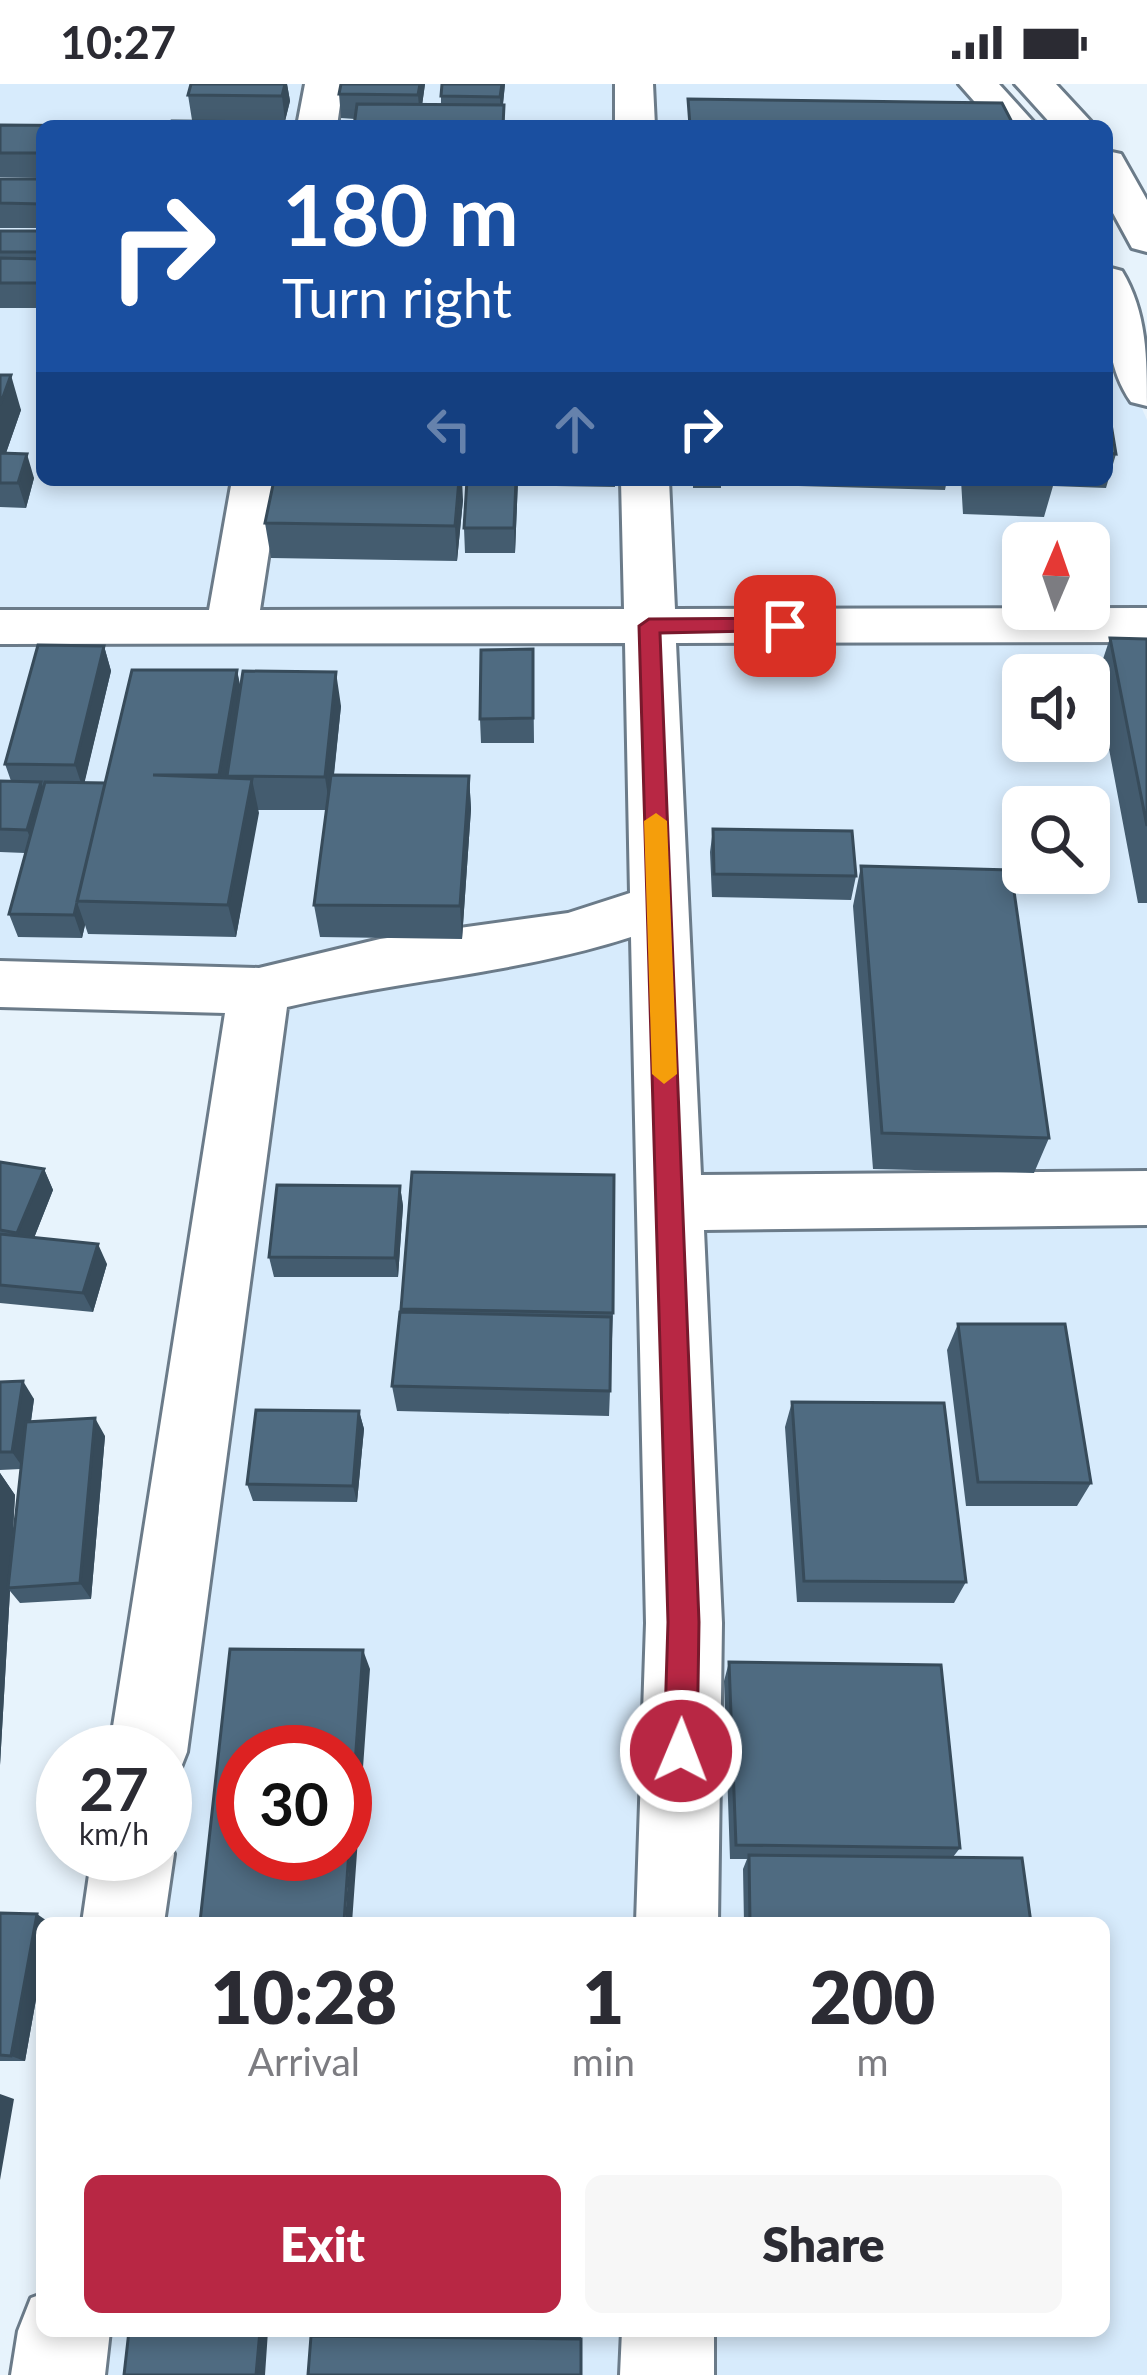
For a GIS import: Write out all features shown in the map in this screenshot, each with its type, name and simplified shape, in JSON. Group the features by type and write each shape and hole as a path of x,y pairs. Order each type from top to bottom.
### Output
{"street":[{"path":"318,120 324,84"},
{"path":"634,84 635,120"},
{"path":"978,84 1011,120"},
{"path":"1034,84 1069,120"},
{"path":"1113,174 1147,238"},
{"path":"1113,297 1147,392"},
{"path":"232,627 255,486"},
{"path":"645,486 683,1622 677,1917"},
{"path":"0,627 1147,625"},
{"path":"0,984 259,991 380,962 568,935 658,906"},
{"path":"152,1725 259,991"},
{"path":"669,1203 1147,1198"},
{"path":"124,1917 130,1881"},
{"path":"58,2375 63,2337"},
{"path":"667,2375 668,2337"}],"shaded area":[{"path":"0,84 960,84 993,120 36,120 36,486 1113,486 1113,343 1147,420 1147,2375 43,2375 48,2337 1110,2337 1110,1917 112,1917 142,1881 192,1881 192,1725 168,1725 237,1014 0,1007"}],"building":[{"path":"191,84 285,84 282,96 188,95"},
{"path":"341,84 420,84 418,95 339,94"},
{"path":"442,84 502,84 500,97 441,96"},
{"path":"688,99 1002,103 1011,120 690,120"},
{"path":"357,104 504,105 503,120 355,120"},
{"path":"0,125 36,125 36,153 0,153"},
{"path":"0,179 36,179 36,204 0,203"},
{"path":"0,231 36,231 36,252 0,252"},
{"path":"0,258 36,259 36,283 0,283"},
{"path":"0,375 11,375 0,405"},
{"path":"0,453 27,454 18,483 0,483"},
{"path":"273,486 458,486 455,526 265,523"},
{"path":"467,486 516,486 514,528 464,528"},
{"path":"1110,638 1147,639 1147,826"},
{"path":"38,645 104,646 75,765 5,764"},
{"path":"533,649 533,718 480,719 481,650"},
{"path":"132,670 237,670 219,775 153,775 252,779 228,905 77,901"},
{"path":"243,671 336,672 325,777 227,776"},
{"path":"331,775 469,776 460,906 314,905"},
{"path":"0,781 41,782 27,830 0,829"},
{"path":"45,782 105,783 74,915 9,914"},
{"path":"713,829 852,831 856,876 714,874"},
{"path":"861,866 1002,870 1002,894 1014,894 1049,1138 882,1133"},
{"path":"0,1162 44,1169 17,1233 0,1230"},
{"path":"412,1172 614,1175 613,1313 401,1309"},
{"path":"277,1185 400,1186 395,1258 269,1257"},
{"path":"0,1234 98,1244 83,1293 0,1285"},
{"path":"400,1312 611,1317 610,1391 392,1386"},
{"path":"958,1324 1065,1324 1091,1483 978,1482"},
{"path":"23,1381 12,1452 0,1452 0,1382"},
{"path":"792,1402 944,1403 966,1582 804,1581"},
{"path":"256,1410 359,1411 353,1486 247,1484"},
{"path":"95,1418 80,1583 8,1588 26,1422"},
{"path":"230,1649 363,1650 358,1725 222,1725"},
{"path":"729,1662 941,1665 960,1848 736,1845"},
{"path":"216,1776 216,1881 347,1881 344,1917 201,1917"},
{"path":"749,1855 1022,1858 1030,1917 750,1917"},
{"path":"0,1913 37,1914 11,2056 0,2055"},
{"path":"128,2337 259,2337 256,2375 124,2375"},
{"path":"311,2337 581,2339 581,2375 308,2375"}],"slow traffic":[{"path":"656,821 664,1074"}],"route":[{"path":"681,1751 683,1622 649,626 785,626"}]}
